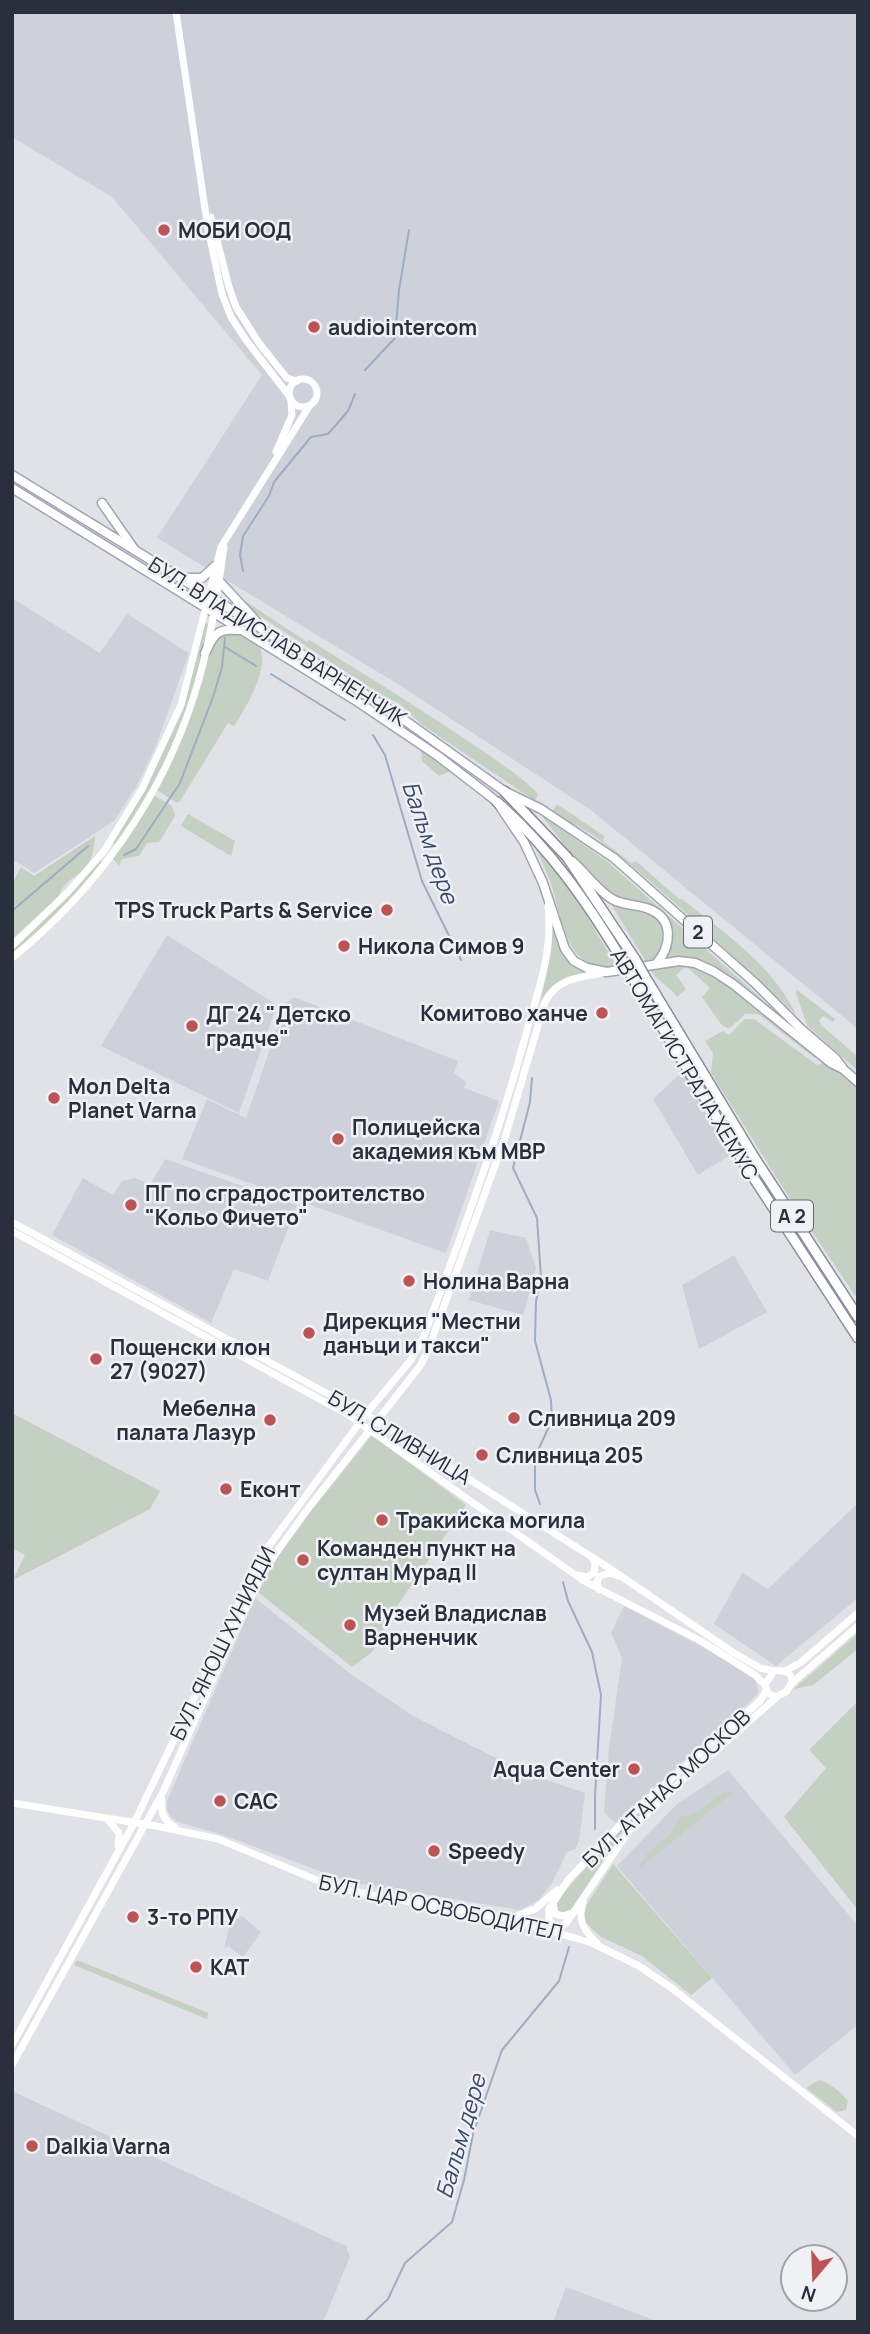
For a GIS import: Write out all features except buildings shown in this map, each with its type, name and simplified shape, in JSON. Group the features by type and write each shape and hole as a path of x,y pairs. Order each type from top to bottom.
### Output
{"highway":[{"name":"АВТОМАГИСТРАЛА ХЕМУС","path":"503,791 567,857 635,959 754,1157 858,1317"},
{"name":"АВТОМАГИСТРАЛА ХЕМУС","path":"497,802 516,818 561,868 586,903 744,1163 858,1338"}],"main road":[{"name":"БУЛ. ВЛАДИСЛАВ ВАРНЕНЧИК","path":"12,475 393,712 503,791 541,809 614,858 645,882 755,983 835,1058 843,1069"},
{"name":"БУЛ. ВЛАДИСЛАВ ВАРНЕНЧИК","path":"12,488 214,612 461,772 497,802 524,842 570,956 587,968 607,972"},
{"path":"102,503 136,551"},
{"path":"180,578 202,578 215,566"},
{"path":"220,582 271,636"},
{"path":"205,653 217,633 225,629 241,630"},
{"path":"567,857 615,901 647,907 662,918 668,931 668,944 664,955 656,964"},
{"name":"2","path":"607,972 679,961 695,963 713,971 754,1000 858,1082"}],"street":[{"path":"176,12 212,252 227,308 246,340 290,399 300,407 310,405"},
{"path":"12,958 75,900 111,859 151,794 174,747 194,695 214,612 212,598 218,553 270,466 316,399 315,387 305,380 287,378 246,325 236,307 222,264 203,186"},
{"path":"270,466 292,415 290,389 298,381"},
{"path":"12,946 76,885 104,851 142,789 181,705 206,607 220,582 226,540"},
{"name":"БУЛ. ЯНОШ ХУНИЯДИ","path":"12,2045 134,1823 263,1554 366,1414 417,1352 512,1089 547,957 550,929 547,894"},
{"name":"БУЛ. ЯНОШ ХУНИЯДИ","path":"12,2064 163,1792 261,1575 286,1537 420,1366 427,1353 502,1147 545,1002 556,986 565,981 607,972"},
{"name":"БУЛ. СЛИВНИЦА","path":"12,1222 366,1414 760,1668 774,1671"},
{"name":"БУЛ. СЛИВНИЦА","path":"12,1231 370,1428 571,1573 701,1641 755,1675 766,1688"},
{"path":"571,1573 587,1577 594,1573 595,1564 591,1557"},
{"path":"600,1590 597,1581 600,1576 610,1573 622,1577"},
{"path":"858,1613 800,1663 785,1671 774,1671 766,1688 770,1696 778,1697 786,1692 792,1683 858,1626"},
{"path":"785,1671 790,1675 792,1683"},
{"name":"БУЛ. АТАНАС МОСКОВ","path":"553,1901 568,1880 627,1818 760,1701 766,1688"},
{"name":"БУЛ. АТАНАС МОСКОВ","path":"557,1931 589,1891 629,1831 680,1782 778,1697"},
{"path":"163,1792 161,1805 164,1818 185,1832"},
{"name":"БУЛ. ЦАР ОСВОБОДИТЕЛ","path":"12,1803 218,1839 306,1877 339,1888 509,1919 557,1931 600,1946 639,1966 678,1993 858,2136"},
{"path":"104,1818 113,1824 119,1833 115,1857"},
{"path":"509,1919 535,1909 568,1880"},
{"path":"589,1891 580,1911 581,1923 600,1946"},
{"path":"553,1901 555,1914 563,1916 573,1913"},
{"path":"553,1901 548,1915 557,1931"}],"shaded area":[{"path":"12,12 858,12 858,1029 592,811 401,686 157,538 262,375 112,197 12,137"},
{"path":"12,598 100,653 127,614 189,653 155,748 136,787 114,821 34,873 16,861 12,865"},
{"name":"ДГ 24 \"Детско градче\"","path":"167,935 277,1005 239,1113 101,1046"},
{"name":"Полицейска академия към МВР","path":"294,997 458,1061 454,1073 466,1082 464,1088 499,1101 446,1253 182,1159 207,1099 246,1118 286,1003"},
{"path":"682,1072 734,1153 698,1175 653,1099"},
{"path":"165,1159 297,1205 268,1281 234,1269 211,1323 52,1235 83,1178 113,1195 122,1181 136,1178 150,1185"},
{"path":"490,1230 526,1238 536,1268 523,1315 469,1300"},
{"path":"734,1255 767,1312 699,1349 682,1285"},
{"path":"858,1503 858,1598 776,1666 714,1624 742,1573 768,1589"},
{"path":"255,1598 352,1675 413,1716 524,1772 585,1793 579,1841 575,1849 567,1852 552,1883 539,1900 520,1910 349,1882 226,1836 178,1822 171,1817 167,1810 167,1801"},
{"path":"624,1606 710,1651 755,1679 758,1689 757,1695 615,1823 604,1812 609,1748 622,1658 611,1633"},
{"path":"728,1770 858,1926 858,2025 795,2075 617,1866 677,1804"},
{"path":"242,1916 261,1932 243,1957 228,1946 224,1949 230,1923"},
{"path":"12,2091 346,2246 350,2257 323,2322 12,2322"},
{"path":"566,2287 659,2322 553,2322"}],"green space":[{"path":"235,594 504,765 538,795 535,801 421,724 400,704 377,692 246,607"},
{"path":"203,622 211,625 206,649 225,629 252,637 262,656 258,681 234,726 228,723 180,801 177,803 154,788 152,794 172,806 175,816 159,842 147,843 139,856 122,859 119,866 112,857 119,846 110,841 142,789 181,705"},
{"path":"421,750 451,771 439,776 422,761"},
{"path":"557,804 604,836 603,841 631,863 636,861 679,899 746,951 774,981 796,1015 647,878 594,836 552,812"},
{"path":"188,814 235,841 231,856 181,826"},
{"path":"541,815 608,862 801,1034 714,968 667,960 671,936 663,914 650,905 615,897 599,885"},
{"path":"95,836 92,856 85,869 68,882 59,896 12,939 12,884 21,867 34,876"},
{"path":"531,840 569,886 617,967 599,967 576,952 568,940 548,876"},
{"path":"98,858 106,864 12,958 12,946"},
{"path":"610,902 651,913 657,918 662,937 657,960 646,962"},
{"path":"553,919 568,959 588,974 554,985 540,1003 551,952"},
{"path":"679,963 713,973 819,1057 815,1058 758,1014 745,1014 731,1027 727,1028 721,1024 702,997 710,988 686,966 676,975 686,989 677,997 649,968"},
{"path":"797,990 835,1019 833,1022 824,1016 819,1020 821,1025 858,1057 858,1071 807,1025"},
{"path":"745,1019 754,1019 817,1065 825,1062 858,1088 858,1300 711,1073 713,1053 705,1041 723,1031 729,1035"},
{"path":"12,1413 160,1491 150,1509 13,1580 25,1555 12,1548"},
{"path":"372,1435 466,1505 389,1618 372,1652 352,1667 258,1592 287,1541"},
{"path":"858,1633 858,1649 813,1685 794,1689"},
{"path":"858,1701 858,1910 784,1817 826,1768 809,1750"},
{"path":"729,1732 622,1832 570,1911 559,1912 555,1905 557,1900 629,1820"},
{"path":"725,1792 733,1792 640,1868 645,1856 668,1836 682,1816 694,1814"},
{"path":"613,1864 712,1978 691,1995 642,1956 601,1937 586,1923 586,1906"},
{"path":"77,1960 206,2012 207,2019 74,1965"},
{"path":"819,2080 831,2085 848,2101 846,2110 837,2112 806,2088"}],"waterway":[{"path":"365,370 395,338 399,290 409,230"},
{"path":"243,571 240,555 243,536 269,496 274,482 311,437 328,434 348,411 355,394"},
{"path":"124,855 136,849 180,783 213,697 222,667 225,638"},
{"name":"Балъм дере","path":"225,647 256,666"},
{"name":"Балъм дере","path":"271,674 345,720"},
{"name":"Балъм дере","path":"373,735 385,755 422,881 461,960"},
{"path":"12,911 88,846"},
{"name":"Балъм дере","path":"532,1078 530,1102 513,1168 537,1218 541,1277 536,1301 535,1341 551,1400 552,1420 535,1457 535,1490 540,1504"},
{"name":"Балъм дере","path":"563,1582 568,1601 592,1652 601,1695 595,1829"},
{"name":"Балъм дере","path":"364,2322 388,2299 405,2263 452,2222 473,2134 502,2050 559,1981 569,1947"}],"place":[{"name":"МОБИ ООД","path":"164,230"},
{"name":"audiointercom","path":"314,327"},
{"name":"TPS Truck Parts & Service","path":"387,910"},
{"name":"Никола Симов 9","path":"344,946"},
{"name":"Комитово ханче","path":"602,1013"},
{"name":"ДГ 24 \"Детско градче\"","path":"192,1026"},
{"name":"Мол Delta Planet Varna","path":"54,1098"},
{"name":"Полицейска академия към МВР","path":"338,1139"},
{"name":"ПГ по сградостроителство \"Кольо Фичето\"","path":"131,1205"},
{"name":"Нолина Варна","path":"409,1281"},
{"name":"Дирекция \"Местни данъци и такси\"","path":"309,1333"},
{"name":"Пощенски клон 27 (9027)","path":"96,1359"},
{"name":"Сливница 209","path":"514,1418"},
{"name":"Мебелна палата Лазур","path":"270,1420"},
{"name":"Сливница 205","path":"482,1455"},
{"name":"Еконт","path":"226,1489"},
{"name":"Тракийска могила","path":"382,1520"},
{"name":"Команден пункт на султан Мурад II","path":"303,1560"},
{"name":"Музей Владислав Варненчик","path":"350,1625"},
{"name":"Aqua Center","path":"634,1769"},
{"name":"САС","path":"220,1801"},
{"name":"Speedy","path":"434,1851"},
{"name":"3-то РПУ","path":"133,1917"},
{"name":"КАТ","path":"196,1967"},
{"name":"Dalkia Varna","path":"32,2146"}]}
